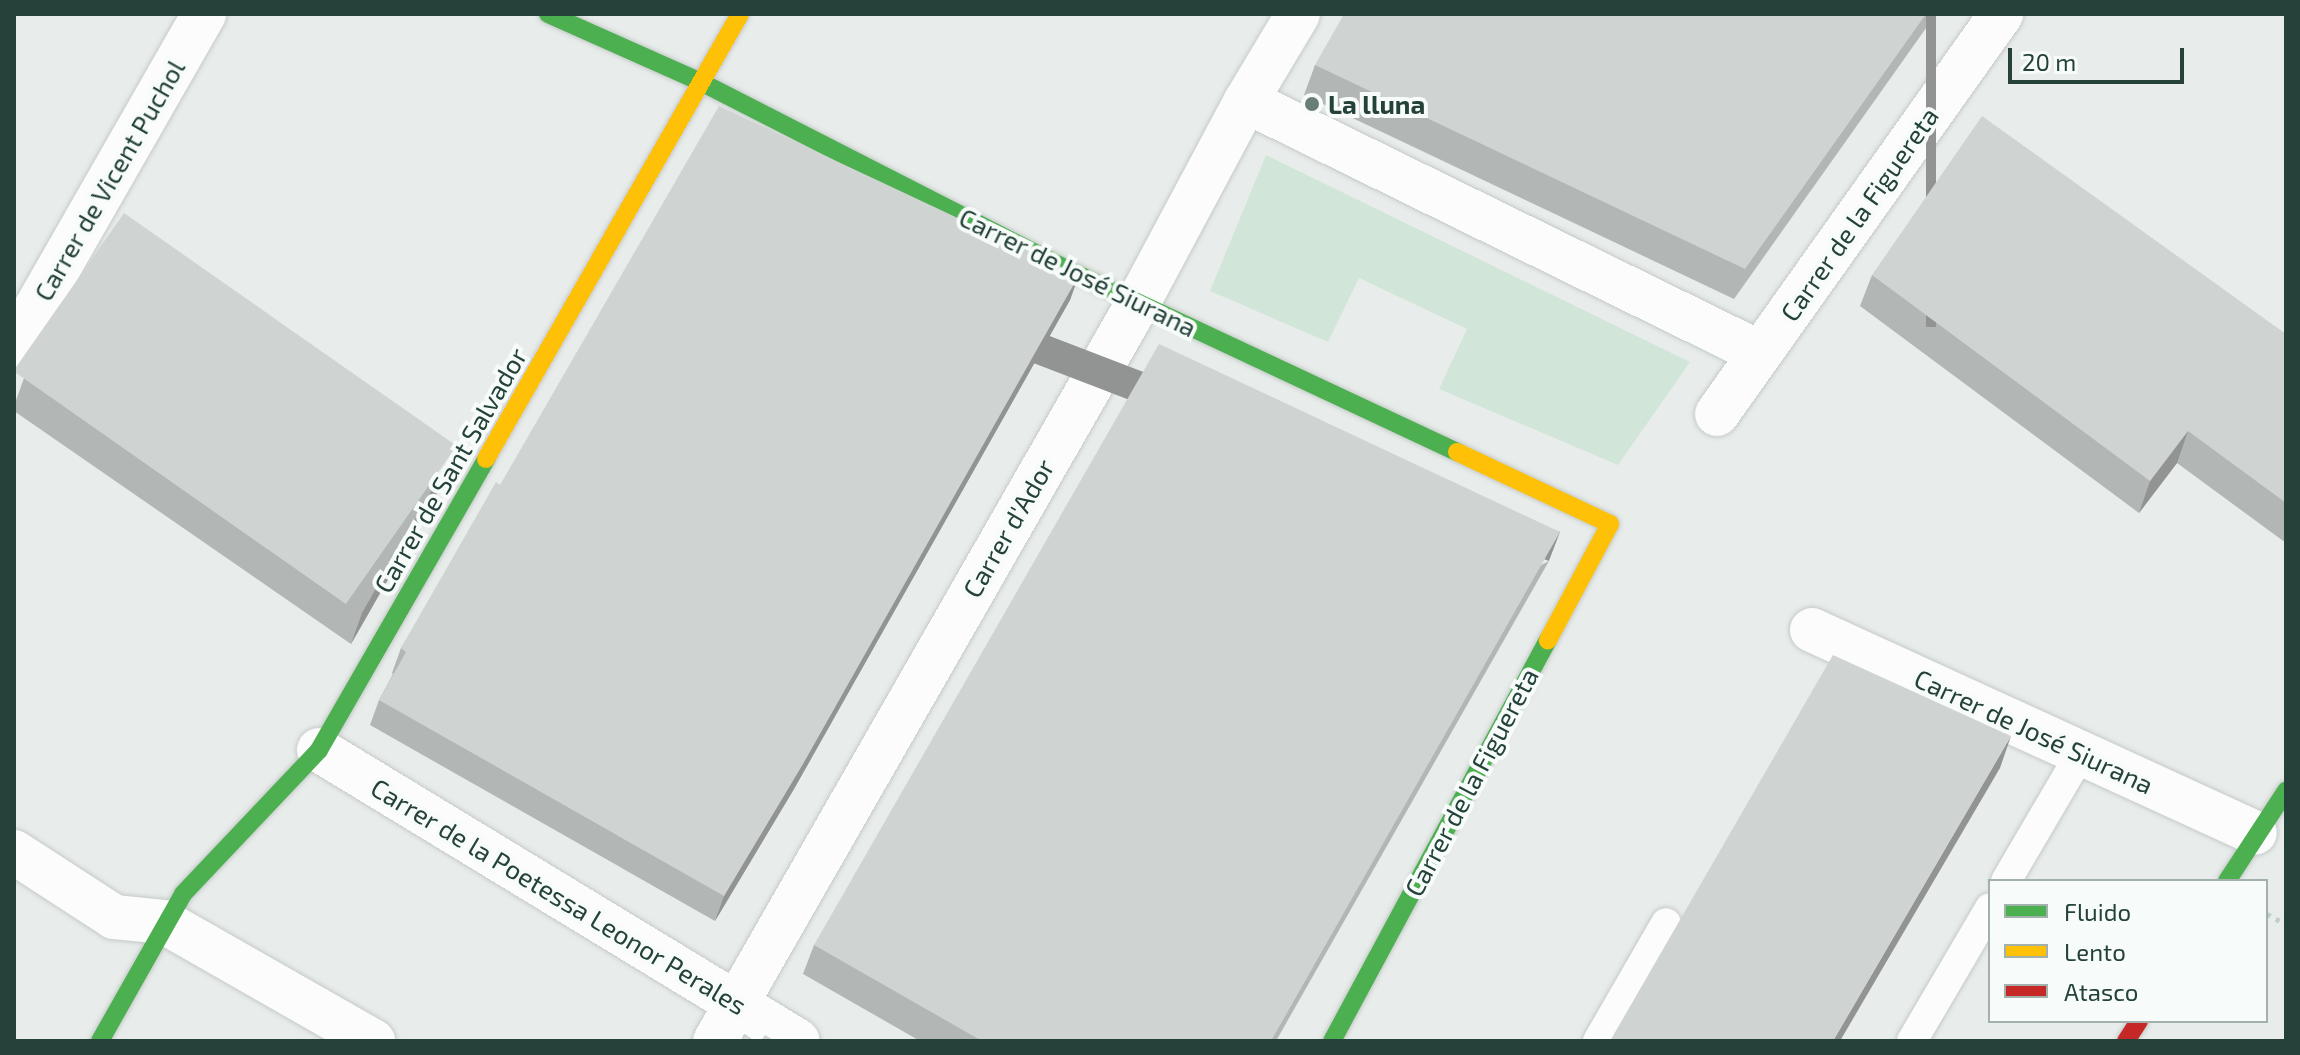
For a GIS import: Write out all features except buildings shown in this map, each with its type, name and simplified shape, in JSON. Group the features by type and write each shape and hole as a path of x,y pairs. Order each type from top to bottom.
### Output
{"street":[{"name":"Carrer de Vicent Puchol","path":"14,346 204,14"},
{"name":"Carrer de José Siurana","path":"548,14 701,82 1138,303 1610,524"},
{"name":"Carrer de Sant Salvador","path":"100,1041 164,922 183,894 319,750 740,14"},
{"name":"Carrer d'Ador","path":"725,1022 1138,303 1246,101 1298,14"},
{"name":"Carrer de la Figuereta","path":"1717,414 2001,14"},
{"path":"1246,101 1760,353"},
{"name":"Carrer de la Figuereta","path":"1332,1041 1610,524"},
{"name":"Carrer de José Siurana","path":"1812,630 2255,833"},
{"name":"Carrer de la Poetessa Leonor Perales","path":"319,750 725,1022 798,1041"},
{"path":"2228,879 2255,833 2286,791"},
{"path":"14,852 114,917 164,922 373,1041"},
{"path":"2126,1041 2138,1023"}],"lane":[{"path":"2007,879 2081,753"},
{"path":"1912,1041 1988,911"},
{"path":"1598,1041 1666,923"}],"path":[{"path":"2268,915 2286,924"}],"green space":[{"path":"1266,155 1690,362 1618,465 1439,389 1467,329 1359,278 1328,342 1210,291"}],"traffic: fast":[{"path":"548,14 701,82 1077,274 1457,452"},
{"path":"100,1041 183,894 319,750 486,459"},
{"path":"1332,1041 1548,640"},
{"path":"2228,879 2286,791"}],"traffic: slow":[{"path":"486,459 740,14"},
{"path":"1457,452 1610,524 1548,640"}],"traffic: jam":[{"path":"2126,1041 2138,1023"}],"place":[{"name":"La lluna","path":"1312,104"}]}
